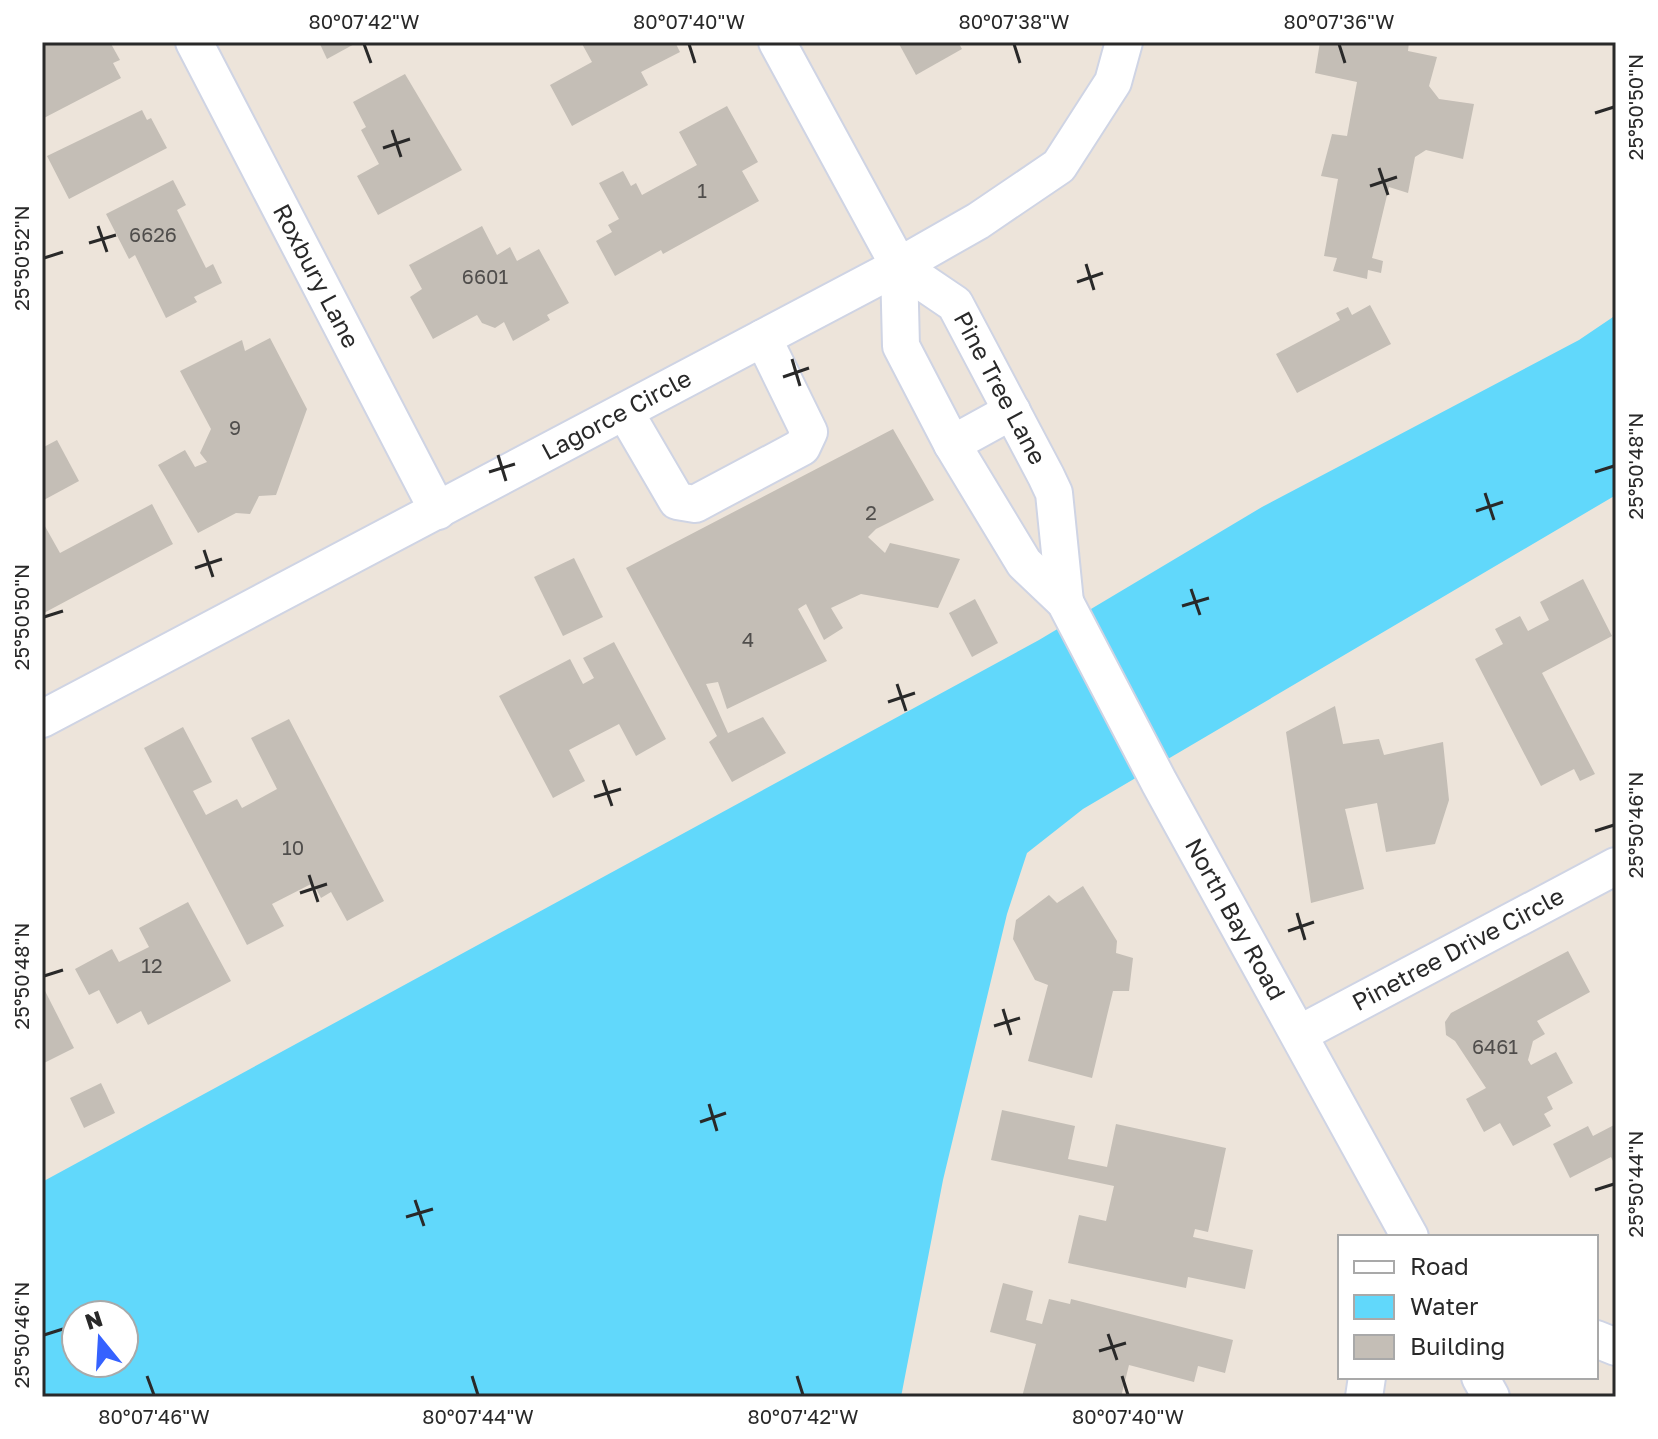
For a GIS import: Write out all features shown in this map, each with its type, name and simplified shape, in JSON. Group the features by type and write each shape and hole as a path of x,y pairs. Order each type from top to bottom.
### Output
{"street":[{"name":"Roxbury Lane","path":"194,42 438,511"},
{"name":"Pine Tree Lane","path":"777,42 899,266 955,304 1012,411 1054,493 1065,602"},
{"name":"Lagorce Circle","path":"42,719 625,412 978,221 1059,166 1113,82 1124,42"},
{"path":"899,266 901,346 952,444 1024,563 1065,602"},
{"path":"625,412 677,501 695,504 802,447 809,432 763,338"},
{"path":"952,444 1012,411"},
{"name":"North Bay Road","path":"1065,602 1159,782 1301,1033 1399,1227"},
{"name":"Pinetree Drive Circle","path":"1301,1033 1616,866"},
{"path":"1481,1379 1491,1397"}],"water":[{"path":"1616,315 1616,495 1083,809 1027,853 1007,914 943,1180 901,1397 42,1397 42,1182 1039,640 1262,507 1579,340"}],"building":[{"path":"42,42 110,42 120,60 113,63 121,78 42,119"},
{"path":"319,42 358,42 327,59"},
{"path":"581,42 675,42 680,52 641,72 648,85 572,126 550,85 592,62"},
{"path":"898,42 958,42 962,49 916,75"},
{"path":"1320,42 1409,42 1408,51 1437,57 1429,86 1439,99 1474,104 1463,159 1426,150 1415,157 1408,193 1389,187 1372,258 1383,261 1381,273 1368,270 1367,279 1333,271 1337,258 1324,256 1338,179 1321,176 1332,134 1347,136 1357,82 1315,73"},
{"path":"405,74 462,170 378,215 357,176 379,164 361,130 366,127 353,102"},
{"path":"727,106 758,162 742,171 759,201 663,254 661,250 615,276 596,241 612,232 608,225 619,219 599,183 623,171 631,186 636,183 642,195 697,165 679,132"},
{"path":"142,110 147,120 151,118 167,148 69,199 47,156"},
{"path":"173,180 186,205 177,210 206,268 213,264 222,283 194,297 197,302 166,318 135,255 129,259 106,214"},
{"path":"482,226 497,255 510,247 517,261 539,249 569,303 547,315 550,320 513,341 504,322 495,328 482,323 477,315 433,339 410,297 422,289 409,265"},
{"path":"1370,305 1391,344 1297,393 1276,354 1340,320 1336,313 1348,307 1352,315"},
{"path":"270,338 307,409 276,495 259,496 250,514 236,513 198,533 158,465 185,450 195,467 207,462 200,453 211,429 180,371 242,340 245,351"},
{"path":"893,429 934,500 876,529 868,537 885,553 890,543 960,559 938,608 861,594 831,608 843,628 824,640 806,604 798,609 827,661 727,709 718,682 706,684 728,733 763,717 786,753 732,782 709,742 717,736 626,568"},
{"path":"57,440 79,481 42,501 42,448"},
{"path":"152,504 173,544 42,614 42,521 60,553"},
{"path":"574,558 603,617 563,636 534,577"},
{"path":"1583,579 1612,636 1542,673 1595,774 1580,781 1574,769 1541,786 1475,659 1503,644 1495,629 1520,616 1528,631 1549,620 1540,602"},
{"path":"975,599 998,643 972,657 949,613"},
{"path":"614,642 666,739 636,756 619,724 569,750 585,781 553,798 499,696 570,659 583,684 594,678 583,658"},
{"path":"1335,706 1343,744 1379,739 1384,755 1443,742 1449,800 1435,844 1386,852 1377,803 1345,809 1364,889 1311,903 1286,732"},
{"path":"289,719 384,901 347,921 331,892 321,898 313,883 272,904 284,926 247,945 144,748 183,727 212,782 193,791 206,815 237,799 242,808 277,789 251,738"},
{"path":"1083,886 1117,941 1116,953 1133,958 1129,991 1113,991 1092,1078 1028,1061 1048,985 1035,980 1013,939 1016,920 1049,895 1057,903"},
{"path":"188,902 231,981 148,1025 141,1011 117,1024 99,990 89,995 75,969 112,949 119,962 149,947 139,928"},
{"path":"1568,951 1590,992 1537,1021 1545,1034 1533,1041 1528,1060 1531,1065 1556,1052 1573,1083 1547,1097 1553,1109 1544,1114 1551,1126 1513,1146 1500,1123 1484,1132 1466,1099 1486,1088 1455,1041 1446,1035 1445,1022 1451,1013"},
{"path":"42,985 74,1048 42,1064"},
{"path":"101,1083 115,1113 84,1128 70,1098"},
{"path":"1002,1110 1075,1126 1068,1159 1107,1167 1116,1124 1226,1148 1208,1232 1195,1229 1193,1237 1253,1250 1245,1289 1188,1277 1186,1288 1068,1263 1079,1215 1106,1221 1114,1186 991,1160"},
{"path":"1616,1124 1616,1167 1611,1157 1570,1178 1553,1144 1588,1126 1593,1136"},
{"path":"1003,1283 1033,1291 1026,1320 1042,1324 1049,1299 1070,1304 1071,1299 1233,1340 1225,1373 1198,1366 1194,1382 1129,1365 1121,1397 1022,1397 1036,1344 990,1332"}]}
